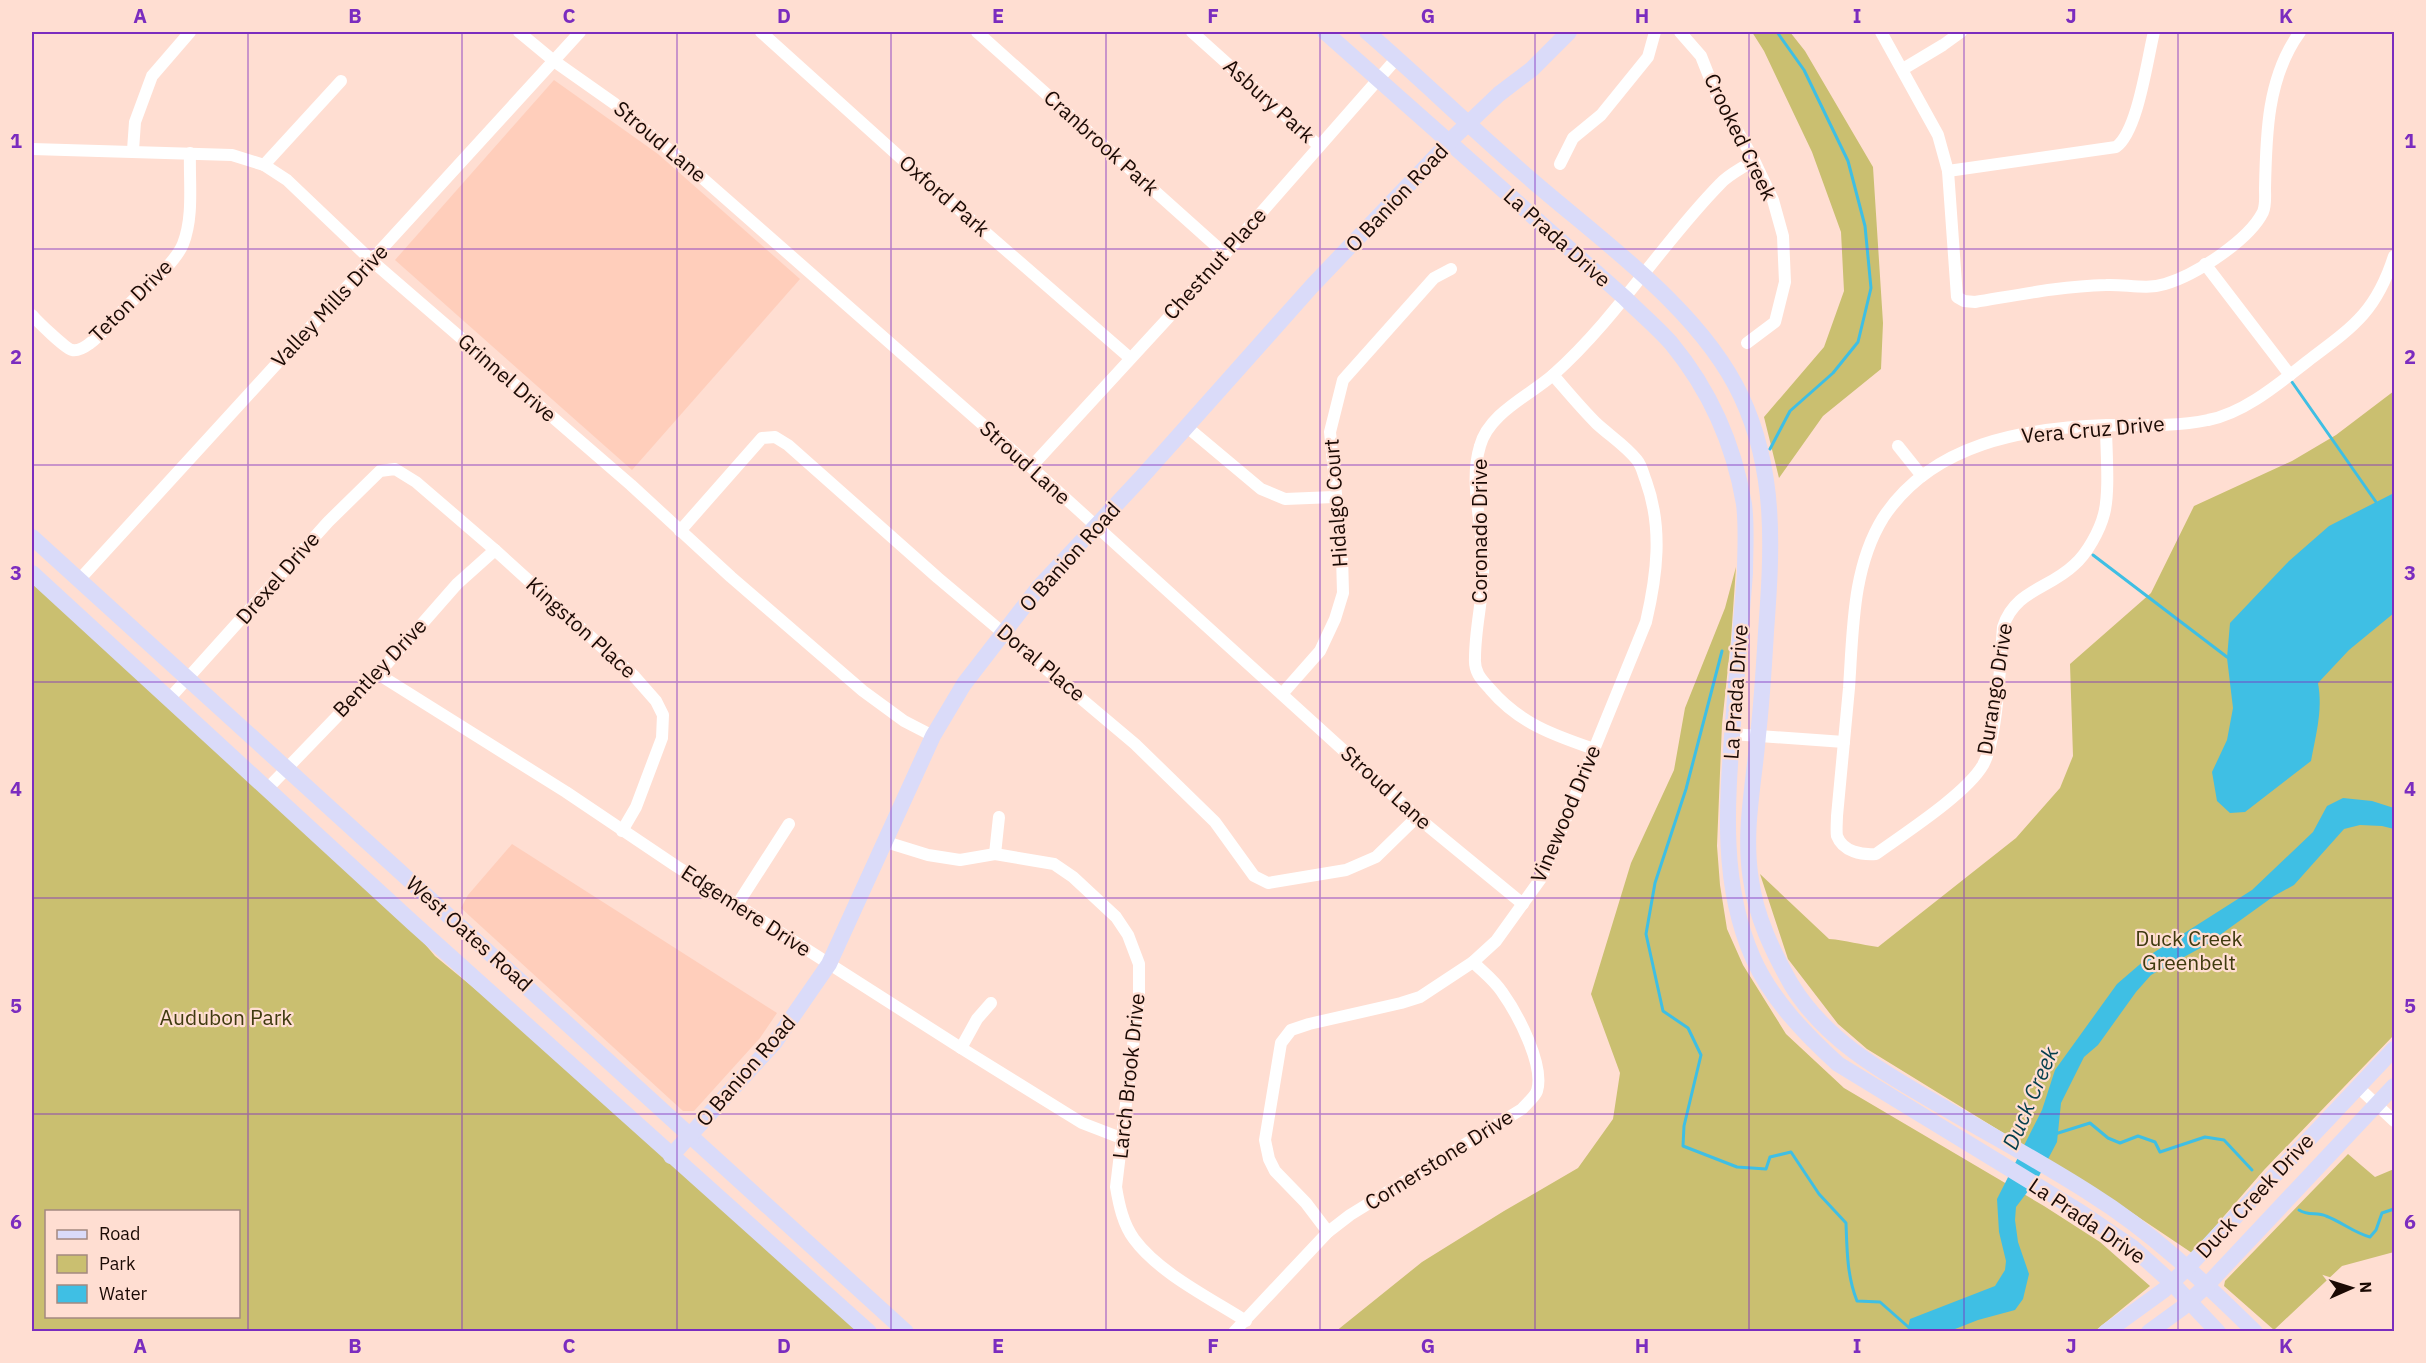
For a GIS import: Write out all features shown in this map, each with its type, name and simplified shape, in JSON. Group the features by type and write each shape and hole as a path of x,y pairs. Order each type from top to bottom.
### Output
{"main road":[{"name":"La Prada Drive","path":"1325,32 1625,298 1670,343 1697,380 1716,413 1728,441 1744,506 1745,573 1727,813 1728,857 1742,927 1753,959 1772,991 1809,1038 1838,1064 2082,1213 2132,1247 2171,1282 2218,1332"},
{"name":"La Prada Drive","path":"1367,32 1642,275 1696,328 1740,394 1752,425 1766,478 1771,515 1772,557 1758,735 1748,822 1751,884 1762,924 1795,990 1822,1024 1873,1066 2092,1195 2138,1226 2188,1267 2255,1332"},
{"name":"O Banion Road","path":"671,1156 775,1042 829,964 933,736 964,684 1039,587 1187,427 1312,286 1468,123 1499,94 1532,69 1569,32"},
{"name":"West Oates Road","path":"32,537 906,1332"},
{"name":"West Oates Road","path":"32,573 413,923 868,1332"},
{"path":"60,599 79,580"},
{"path":"413,923 432,901"},
{"path":"506,1005 530,989"},
{"name":"Duck Creek Drive","path":"2106,1332 2188,1267 2394,1049"},
{"name":"Duck Creek Drive","path":"2149,1332 2207,1285 2394,1086"}],"street":[{"path":"133,150 135,122 152,76 190,32"},
{"name":"Stroud Lane","path":"519,32 554,61 615,105 700,176 1031,467 1417,817 1523,904"},
{"name":"Valley Mills Drive","path":"79,580 105,548 372,261 580,32"},
{"name":"Oxford Park","path":"761,32 923,178 1130,358"},
{"name":"Cranbrook Park","path":"977,32 1225,254"},
{"name":"Asbury Park","path":"1191,32 1319,146"},
{"path":"1560,164 1573,138 1601,115 1648,57 1655,32"},
{"name":"Crooked Creek","path":"1680,32 1701,56 1716,94 1754,160 1773,200 1783,236 1785,282 1775,322 1747,343"},
{"path":"1881,32 1938,135 1948,171 1954,240 1954,285 1957,297 1964,301 2096,286 2165,285 2205,264 2246,236 2264,210 2266,131 2277,76 2300,32"},
{"path":"1903,69 1961,32"},
{"path":"1948,171 2116,147 2125,140 2134,116 2154,32"},
{"name":"Chestnut Place","path":"1031,467 1225,254 1397,58"},
{"path":"264,165 341,81"},
{"name":"Grinnel Drive","path":"32,149 133,150 232,155 264,165 276,172 305,195 372,261 622,477 680,531 863,691 904,721 933,736"},
{"name":"Teton Drive","path":"32,315 65,348 70,351 79,349 88,345 108,327 169,265 182,246 190,218 190,153"},
{"name":"Coronado Drive","path":"1594,749 1545,732 1505,707 1478,675 1474,658 1484,584 1476,484 1479,446 1487,430 1501,415 1553,375 1625,298 1722,182 1754,160"},
{"name":"Vera Cruz Drive","path":"1889,844 1876,854 1862,855 1847,848 1837,837 1837,816 1856,603 1864,560 1883,519 1900,497 1941,461 1974,446 2007,437 2106,425 2144,426 2209,420 2268,393 2350,329 2367,311 2384,287 2394,257"},
{"path":"2205,264 2289,375"},
{"name":"Hidalgo Court","path":"1282,694 1320,651 1335,619 1343,593 1342,555 1334,497 1330,432 1343,380 1434,278 1451,269"},
{"name":"Vinewood Drive","path":"1328,1232 1306,1203 1275,1171 1269,1160 1265,1140 1281,1043 1291,1030 1309,1024 1420,997 1473,962 1496,941 1542,878 1646,622 1658,552 1650,493 1639,462 1580,407 1553,375"},
{"name":"Durango Drive","path":"1889,844 1968,784 1983,764 1990,745 2007,614 2020,599 2074,566 2091,542 2104,515 2106,425"},
{"path":"1187,427 1261,489 1285,499 1334,497"},
{"name":"Doral Place","path":"680,531 762,438 775,437 797,453 938,578 1135,744 1215,822 1254,876 1268,883 1346,870 1376,857 1417,817"},
{"path":"1898,446 1922,476"},
{"name":"Kingston Place","path":"395,469 416,482 495,550 634,676 656,700 663,715 662,738 636,807 622,831"},
{"name":"Drexel Drive","path":"169,699 190,679 336,514 380,471 395,469"},
{"name":"Bentley Drive","path":"268,788 378,674 457,584 495,550"},
{"name":"Edgemere Drive","path":"378,674 566,792 622,831 961,1048 1082,1123 1121,1138"},
{"path":"1732,734 1844,742"},
{"path":"995,854 999,817"},
{"path":"737,905 789,824"},
{"name":"Larch Brook Drive","path":"885,842 928,855 960,860 995,854 1054,864 1073,877 1116,917 1128,935 1139,964 1139,996 1116,1187 1121,1211 1133,1238 1150,1257 1246,1321"},
{"name":"Cornerstone Drive","path":"1234,1332 1328,1232 1350,1215 1522,1109 1537,1092 1537,1069 1532,1050 1520,1024 1503,993 1473,962"},
{"path":"961,1048 977,1019 991,1004"},
{"path":"2358,1087 2394,1121"}],"shaded area":[{"path":"554,80 658,154 800,279 632,470 395,260"},
{"path":"512,844 777,1013 760,1038 694,1111 683,1111 461,908 468,895"}],"green space":[{"path":"1752,32 1790,32 1805,51 1873,167 1883,323 1881,369 1823,416 1779,478 1764,417 1824,347 1844,291 1841,232 1812,152 1764,51"},
{"name":"Duck Creek Greenbelt","path":"2394,391 2394,1035 2264,1170 2192,1253 2119,1204 1867,1049 1838,1024 1788,959 1760,874 1829,939 1878,947 2016,838 2060,788 2073,756 2070,664 2151,593 2194,506 2292,461 2336,435"},
{"path":"1736,567 1722,724 1717,846 1727,929 1743,965 1786,1034 1844,1088 2044,1206 2100,1242 2150,1286 2095,1331 1335,1332 1422,1262 1578,1168 1613,1119 1620,1073 1591,994 1631,863 1674,770 1685,708 1725,608"},
{"name":"Audubon Park","path":"32,580 408,924 435,956 520,1026 859,1331 32,1331"},
{"path":"2348,1154 2375,1177 2394,1169 2394,1252 2342,1266 2274,1330 2224,1286 2225,1281"}],"water":[{"path":"2394,493 2394,613 2349,650 2318,683 2319,712 2311,761 2245,812 2230,813 2217,801 2212,772 2227,740 2233,708 2227,658 2230,623 2289,561 2329,526"},
{"path":"2343,798 2372,801 2394,808 2394,829 2360,825 2344,829 2294,885 2274,896 2206,945 2151,975 2098,1045 2084,1057 2061,1103 2057,1142 2038,1178 2016,1207 2018,1242 2029,1274 2023,1299 2015,1310 1978,1320 1950,1331 1907,1332 1910,1319 1995,1286 2005,1270 2006,1261 1999,1232 1997,1199 2042,1110 2055,1070 2117,984 2153,953 2252,890 2313,832 2327,806"}],"waterway":[{"path":"1770,449 1790,411 1833,373 1858,342 1871,288 1865,226 1848,161 1804,70 1777,32"},
{"path":"2292,382 2376,502"},
{"path":"2093,555 2227,657"},
{"path":"1722,651 1686,789 1655,883 1646,934 1663,1011 1688,1028 1701,1055 1684,1126 1683,1146 1737,1167 1766,1169 1770,1157 1791,1152 1819,1194 1846,1223 1849,1272 1857,1301 1880,1302 1914,1332"},
{"path":"2055,1134 2090,1123 2108,1138 2120,1143 2138,1136 2155,1142 2160,1152 2205,1137 2224,1140 2252,1170"},
{"path":"2299,1210 2326,1216 2370,1237 2376,1230 2382,1213 2394,1209"}],"water label":[{"name":"Duck Creek","path":"2030,1098"}]}
